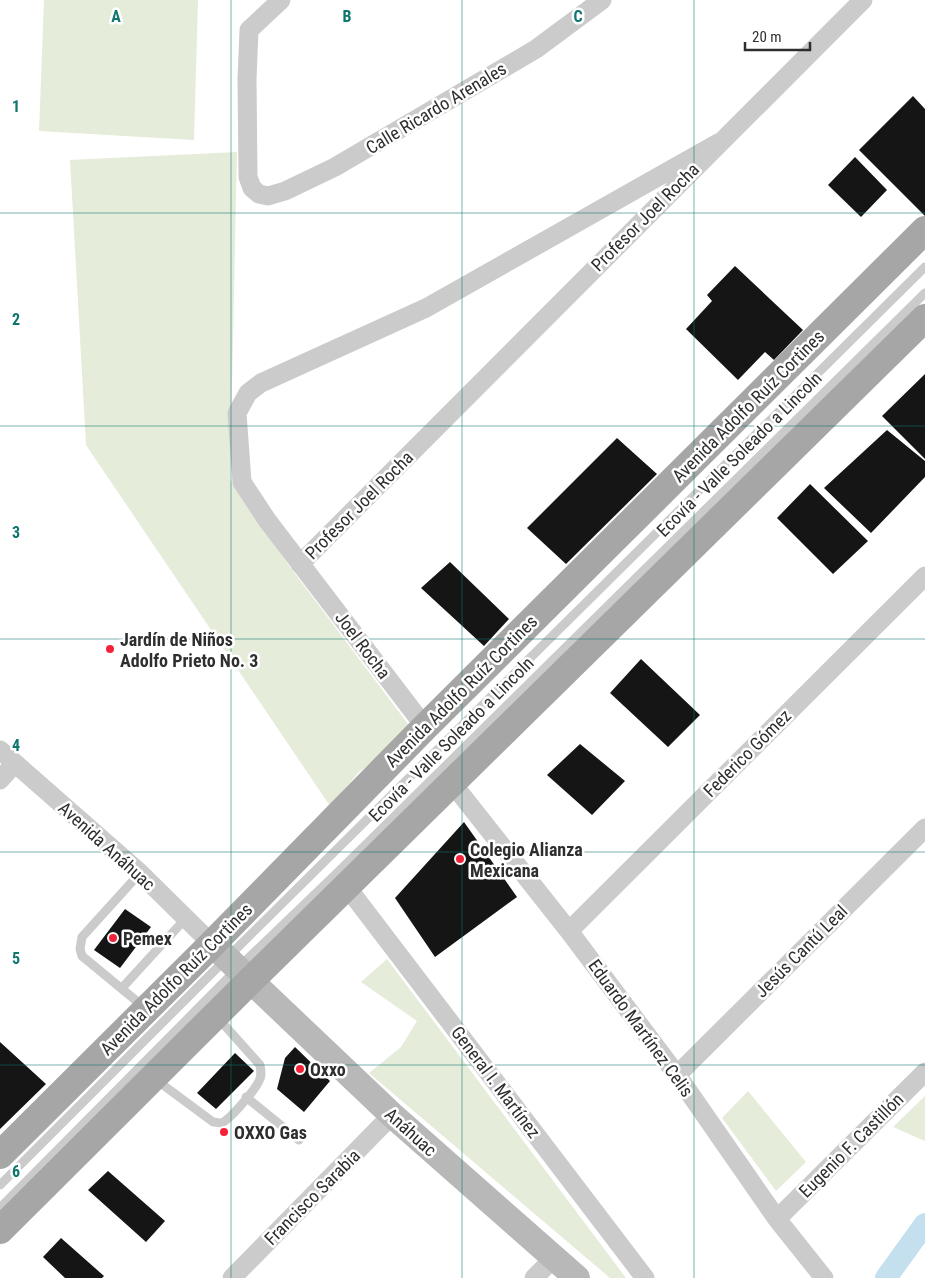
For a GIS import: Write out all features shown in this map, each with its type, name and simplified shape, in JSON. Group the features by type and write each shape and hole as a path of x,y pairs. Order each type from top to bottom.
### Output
{"main road":[{"name":"Avenida Adolfo Ruíz Cortines","path":"0,1230 216,1015 232,963 425,727 925,230"},
{"name":"Avenida Adolfo Ruíz Cortines","path":"0,1155 146,1009 232,963 347,886 925,318"}],"street":[{"name":"Calle Ricardo Arenales","path":"281,0 249,30 247,79 248,177 252,188 259,194 268,196 285,191 335,167 536,49 602,0"},
{"name":"Profesor Joel Rocha","path":"718,143 426,308 261,384 248,393 236,413 242,482 266,520 300,564 718,143 863,0"},
{"name":"Joel Rocha","path":"300,564 425,727"},
{"name":"Federico Gómez","path":"569,931 925,576"},
{"name":"Avenida Anáhuac","path":"0,750 140,873 232,963"},
{"path":"0,780 15,764"},
{"name":"Eduardo Martínez Celis","path":"452,783 569,931 677,1075 777,1219 824,1278"},
{"name":"Jesús Cantú Leal","path":"677,1075 925,828"},
{"name":"General I. Martínez","path":"347,886 645,1278"},
{"name":"Anáhuac","path":"232,963 392,1115 553,1259 577,1278"},
{"name":"Eugenio F. Castillón","path":"777,1219 925,1072"},
{"name":"Francisco Sarabia","path":"232,1278 392,1115"},
{"path":"534,1278 553,1259"}],"lane":[{"path":"0,1185 232,963 925,267"},
{"name":"Ecovía - Valle Soleado a Lincoln","path":"0,1208 232,963 336,874 925,293"},
{"path":"140,873 82,937 80,943 82,956 146,1009"},
{"path":"122,988 186,918"},
{"path":"153,1078 213,1122 220,1123 227,1120 260,1079 260,1065 216,1015"},
{"path":"246,1097 299,1140"}],"green space":[{"path":"44,0 198,0 194,140 39,131"},
{"path":"237,152 230,479 290,567 414,732 359,772 330,806 86,445 70,160"},
{"path":"387,959 626,1278 610,1278 369,1073 401,1047 417,1021 361,982"},
{"path":"748,1091 806,1162 776,1191 722,1118"},
{"path":"925,1096 925,1141 893,1127"}],"building":[{"path":"913,96 925,109 925,216 859,150"},
{"path":"855,157 887,190 861,217 828,185"},
{"path":"735,266 803,330 774,360 765,352 738,380 686,329 712,301 707,295"},
{"path":"925,374 925,459 882,416"},
{"path":"887,430 925,461 925,477 871,533 824,488"},
{"path":"617,438 657,474 566,564 527,528"},
{"path":"810,484 868,541 833,574 777,518"},
{"path":"450,562 509,619 484,646 421,588"},
{"path":"641,659 700,715 668,747 610,693"},
{"path":"580,744 625,781 592,815 547,775"},
{"name":"Colegio Alianza Mexicana","path":"464,822 517,897 435,957 395,898"},
{"path":"125,909 151,927 120,968 94,950"},
{"path":"0,1042 46,1084 0,1129"},
{"name":"Oxxo","path":"295,1047 330,1081 304,1112 277,1089 285,1058"},
{"path":"235,1053 254,1071 216,1109 197,1093"},
{"path":"108,1171 165,1221 146,1242 88,1190"},
{"path":"61,1238 104,1276 102,1278 65,1278 43,1257"}],"waterway":[{"path":"886,1278 925,1224"}],"place":[{"name":"Jardín de Niños Adolfo Prieto No. 3","path":"110,649"},
{"name":"Colegio Alianza Mexicana","path":"460,859"},
{"name":"Pemex","path":"113,938"},
{"name":"Oxxo","path":"300,1069"},
{"name":"OXXO Gas","path":"224,1132"}]}
